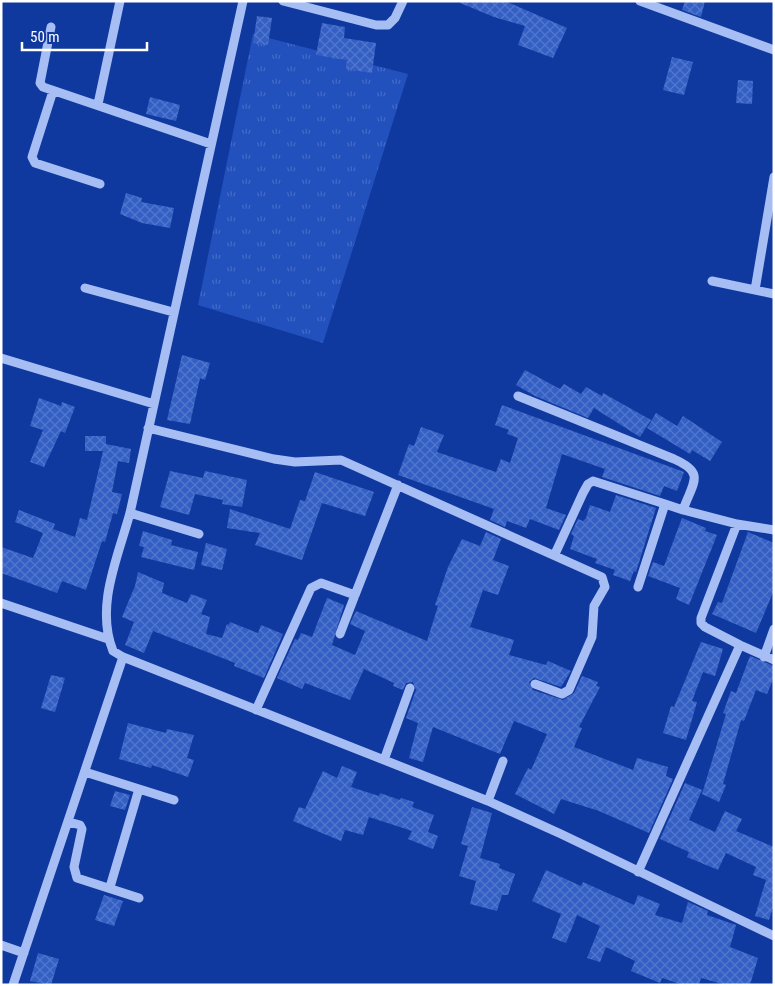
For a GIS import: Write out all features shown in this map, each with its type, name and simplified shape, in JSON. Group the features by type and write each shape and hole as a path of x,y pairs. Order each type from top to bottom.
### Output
{"street":[{"path":"98,104 120,1"},
{"path":"243,1 130,513 106,606 108,639 113,651 123,657 488,801 774,936"},
{"path":"283,1 376,25 388,25 395,18 403,1"},
{"path":"640,1 662,5 774,50"},
{"path":"52,27 40,83 43,87 98,104 211,144"},
{"path":"52,91 32,157 35,163 100,184"},
{"path":"755,290 764,225 774,177"},
{"path":"764,225 774,227"},
{"path":"712,281 774,294"},
{"path":"85,288 173,312"},
{"path":"1,358 154,404"},
{"path":"518,396 690,466 695,477 683,510"},
{"path":"148,428 281,460 295,462 341,460 602,577 605,581 604,587 594,606 592,637 566,694 535,684"},
{"path":"556,555 583,492 588,484 593,481 683,510 737,524 774,530"},
{"path":"340,634 398,485"},
{"path":"638,587 665,504"},
{"path":"130,513 199,534"},
{"path":"737,524 701,618 701,623 705,628 774,660"},
{"path":"256,710 311,588 321,583 355,595"},
{"path":"1,603 108,639"},
{"path":"764,657 774,629"},
{"path":"638,872 740,645"},
{"path":"14,985 123,657"},
{"path":"384,760 410,688"},
{"path":"488,801 503,761"},
{"path":"85,772 174,800"},
{"path":"110,888 139,789"},
{"path":"69,822 80,825 82,829 74,867 77,878 139,898"},
{"path":"1,945 24,953"}],"green space":[{"path":"253,34 408,74 323,343 198,305"}],"building":[{"path":"460,1 505,1 567,28 553,58 518,45 525,26 494,17 460,3"},
{"path":"685,1 705,1 701,17 682,10"},
{"path":"257,16 272,18 268,45 253,43"},
{"path":"322,23 345,27 344,38 376,43 372,73 346,69 347,60 316,55"},
{"path":"672,57 693,62 684,95 663,90"},
{"path":"738,80 753,81 752,104 736,103"},
{"path":"150,97 180,105 176,121 146,114"},
{"path":"126,193 142,198 141,202 174,208 170,228 142,223 120,214"},
{"path":"182,355 210,363 205,380 200,378 190,424 167,420"},
{"path":"525,370 560,389 564,384 581,394 586,387 602,396 603,393 651,420 640,437 594,408 588,418 535,396 516,385"},
{"path":"39,398 61,406 62,402 75,407 65,433 61,431 44,467 30,462 43,430 30,426"},
{"path":"502,405 684,472 677,491 664,486 660,496 602,477 605,469 562,454 546,508 566,515 559,530 530,519 526,528 507,521 505,527 490,520 494,509 398,475 409,444 414,446 421,427 444,435 437,452 496,472 501,459 510,463 518,438 507,434 509,430 495,425"},
{"path":"656,413 677,426 683,416 722,442 710,461 692,450 690,454 647,428"},
{"path":"85,436 106,436 106,444 131,449 129,463 118,461 112,492 122,494 117,514 113,513 105,542 102,541 86,590 62,581 57,593 1,573 1,547 33,558 43,533 15,522 19,510 55,524 53,529 75,537 80,518 87,520 103,451 85,451"},
{"path":"170,471 203,478 205,471 247,480 242,507 222,504 223,500 195,494 189,515 160,507"},
{"path":"315,472 374,492 365,516 322,503 302,560 255,545 260,533 227,528 230,509 290,529 300,500 305,501"},
{"path":"616,495 656,508 636,572 634,571 630,581 613,575 615,570 595,563 597,559 570,549 574,536 571,534 578,519 583,521 586,518 590,505 610,512"},
{"path":"682,518 706,528 705,531 717,535 689,605 676,599 680,588 648,576 653,562 664,566"},
{"path":"143,531 172,540 171,545 198,552 194,570 141,557 144,547 139,546"},
{"path":"486,532 501,539 493,560 509,566 498,595 483,590 470,627 514,640 509,655 546,665 548,661 571,671 561,687 534,678 529,682 533,690 563,700 574,693 582,676 598,682 596,686 600,687 579,727 582,728 574,747 633,770 637,758 668,767 666,776 673,779 649,833 599,811 561,799 554,814 515,794 528,768 531,770 547,734 514,721 500,754 433,727 423,762 409,758 418,723 406,718 416,690 413,682 406,683 403,690 393,686 394,683 364,669 350,700 305,683 302,689 277,678 295,639 298,640 301,633 312,637 327,598 344,605 332,645 355,655 365,631 350,624 356,611 427,641 438,606 435,605 448,567 462,539 480,546"},
{"path":"748,532 774,543 774,590 756,633 712,614 718,602 722,603"},
{"path":"206,543 227,549 222,570 201,565"},
{"path":"138,572 164,583 162,593 187,603 191,594 207,600 201,614 210,617 206,634 222,638 227,624 229,625 230,622 258,633 261,625 283,634 264,678 234,666 235,663 153,631 144,653 125,645 134,622 122,617 135,586"},
{"path":"701,642 723,649 715,676 703,672 692,701 697,702 686,740 663,733 671,706 674,707"},
{"path":"750,656 774,666 774,677 767,694 756,690 744,721 741,720 723,784 726,785 719,802 702,794 726,714 723,713 731,691 736,693"},
{"path":"51,675 65,678 55,712 41,708"},
{"path":"128,723 166,733 167,729 194,735 187,758 194,760 188,777 152,765 151,768 119,759"},
{"path":"342,766 357,772 351,787 379,796 380,793 400,800 401,798 414,802 412,807 434,815 428,832 438,836 433,849 408,839 412,831 369,817 363,835 345,830 341,841 293,821 299,807 305,809 323,771 337,778"},
{"path":"685,783 702,790 689,820 715,832 725,811 742,819 736,831 774,847 774,904 769,920 755,916 766,880 753,875 756,867 726,853 718,870 687,857 689,852 660,839"},
{"path":"115,791 130,795 125,810 110,806"},
{"path":"472,807 492,813 480,858 500,864 499,868 515,874 508,895 502,895 497,911 470,904 476,881 459,876 468,846 461,844"},
{"path":"546,870 581,886 583,882 634,905 638,895 660,904 655,915 682,923 688,902 708,911 707,915 736,925 730,947 758,958 750,985 726,985 701,978 699,985 683,985 662,978 660,983 631,971 635,961 606,947 600,962 587,958 600,926 577,915 566,943 552,938 561,914 532,901"},
{"path":"104,895 123,901 114,926 95,920"},
{"path":"38,953 59,959 51,985 30,981"}]}
